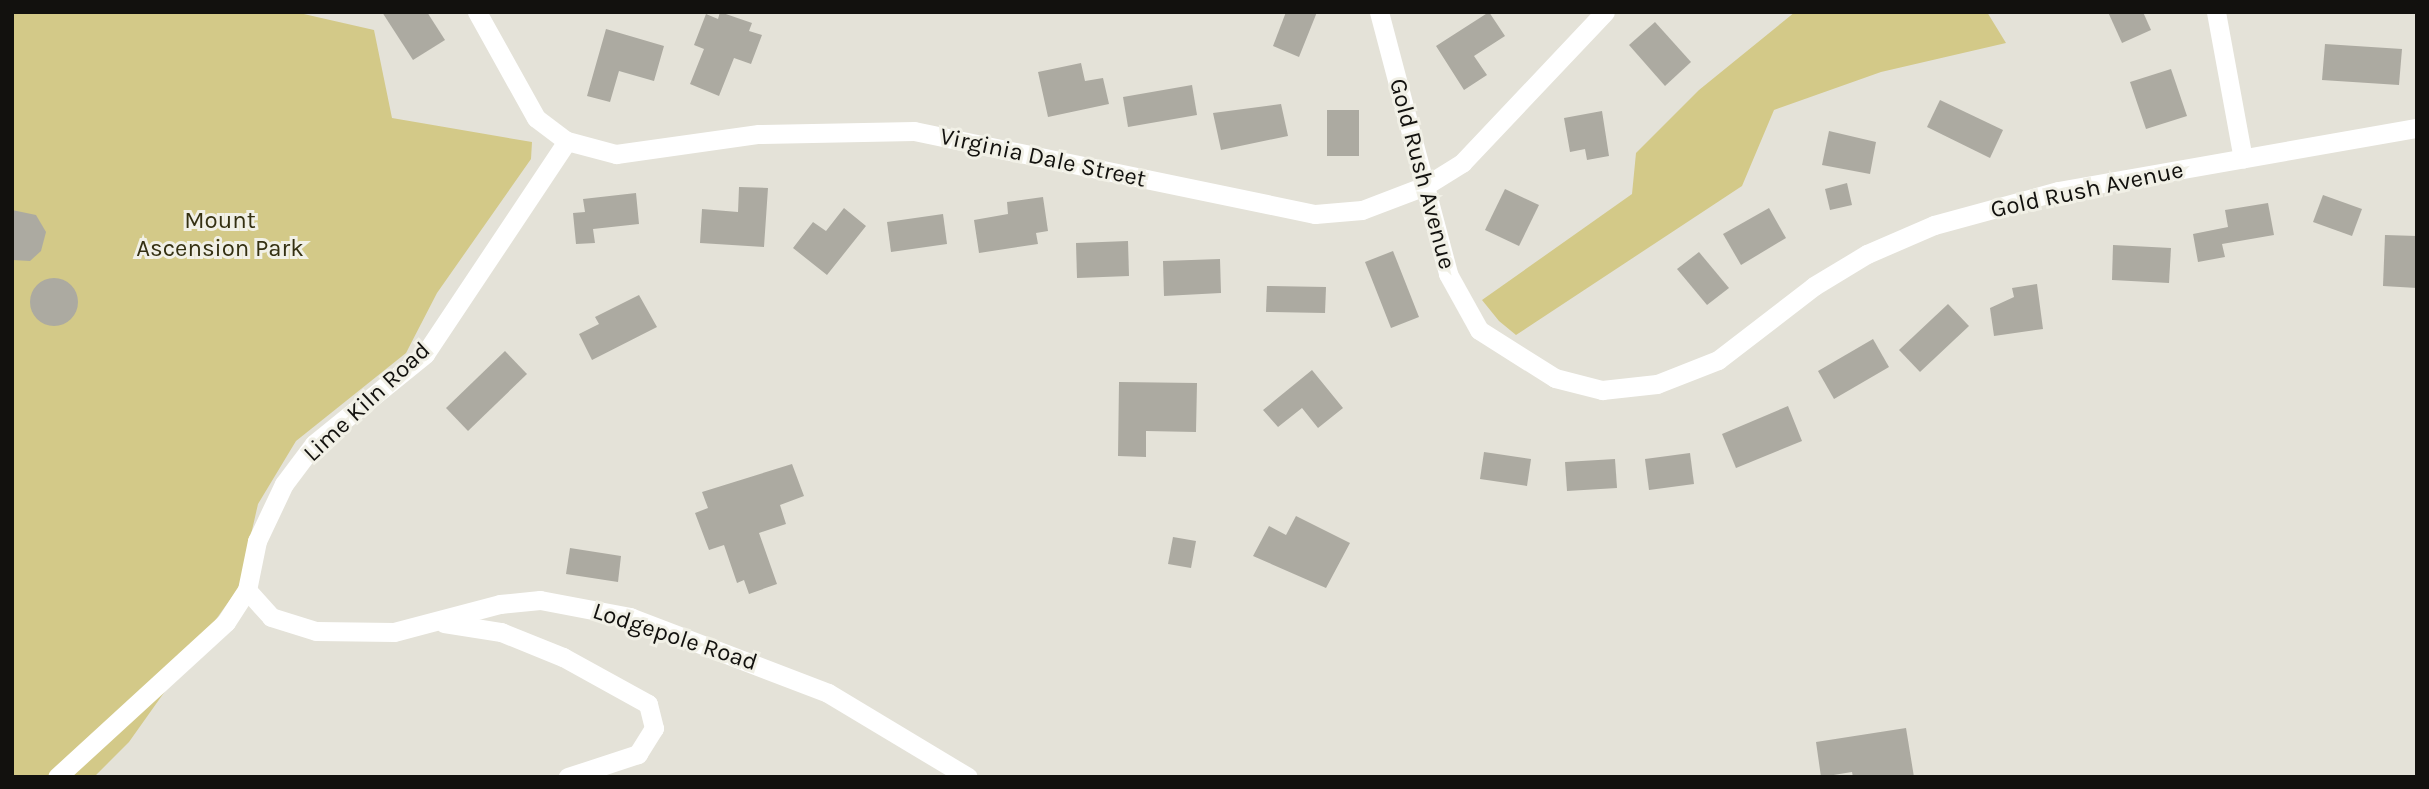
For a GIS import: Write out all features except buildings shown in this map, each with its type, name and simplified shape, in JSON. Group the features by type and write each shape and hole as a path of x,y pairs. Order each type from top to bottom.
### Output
{"street":[{"name":"Virginia Dale Street","path":"477,12 514,88 536,118 567,141 616,154 759,134 914,131 1315,214 1362,210 1425,186 1461,163 1605,12"},
{"name":"Gold Rush Avenue","path":"1379,12 1448,274 1479,330 1555,378 1601,390 1657,384 1718,360 1814,286 1867,254 1934,225 2058,191 2417,128"},
{"path":"2216,12 2244,159"},
{"name":"Lime Kiln Road","path":"57,777 200,649 247,590 257,541 284,484 314,444 425,354 567,141"},
{"name":"Lodgepole Road","path":"247,590 271,617 316,631 394,632 540,600 630,617 828,693 968,777"},
{"path":"436,621 501,632 564,657 648,704 654,728 638,754 568,777"}],"green space":[{"name":"Mount Ascension Park","path":"12,12 295,12 374,30 392,118 532,142 531,159 437,293 406,353 296,441 258,504 239,587 129,742 94,777 12,777"},
{"path":"1795,12 1987,12 2006,43 1881,72 1774,110 1742,186 1516,335 1499,321 1482,300 1632,194 1636,153 1699,90"}]}
